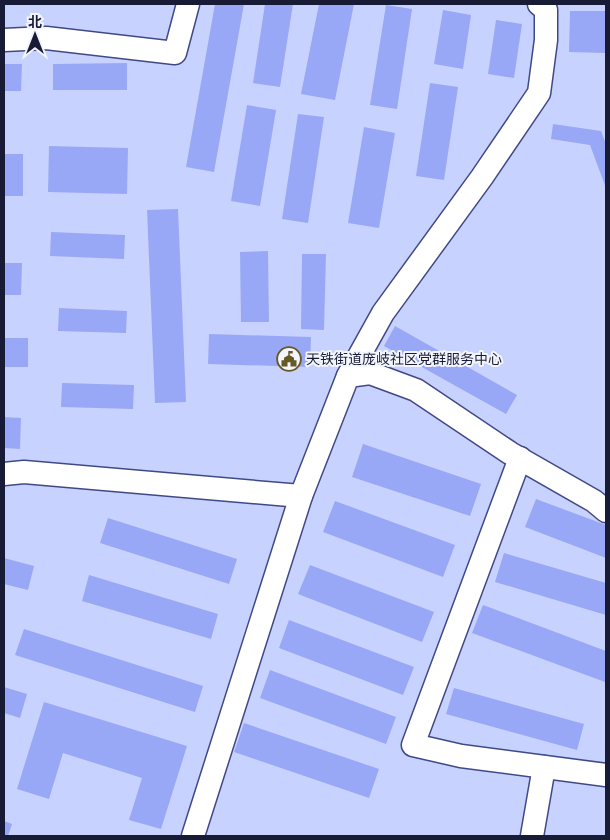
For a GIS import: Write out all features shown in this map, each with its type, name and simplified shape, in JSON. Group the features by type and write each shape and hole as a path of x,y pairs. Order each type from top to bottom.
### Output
{"street":[{"path":"4,40 46,38 175,53 188,4"},
{"path":"193,836 300,496 348,376 383,313 482,177 539,93 546,40 546,10 539,4"},
{"path":"348,376 370,373 416,390 520,458 594,501 606,511"},
{"path":"520,458 413,746 462,756 606,775"},
{"path":"4,474 24,472 300,496"},
{"path":"532,836 544,767"}],"building":[{"path":"215,4 244,4 214,172 186,167"},
{"path":"265,4 293,4 280,87 253,83"},
{"path":"319,4 354,4 335,100 301,94"},
{"path":"386,5 412,9 397,109 370,105"},
{"path":"443,10 471,15 463,69 434,64"},
{"path":"570,11 606,11 606,53 569,52"},
{"path":"496,20 522,24 514,78 488,74"},
{"path":"127,63 127,90 53,90 53,64"},
{"path":"4,64 22,64 21,91 4,91"},
{"path":"430,83 458,87 444,180 416,176"},
{"path":"247,105 276,110 260,206 231,201"},
{"path":"298,114 324,117 308,223 282,219"},
{"path":"553,124 601,131 606,144 606,188 590,145 551,139"},
{"path":"364,127 395,133 379,228 348,223"},
{"path":"49,146 128,148 127,194 48,192"},
{"path":"4,154 23,154 23,196 4,196"},
{"path":"178,209 186,402 155,403 147,210"},
{"path":"51,232 125,235 124,259 50,256"},
{"path":"268,251 269,322 241,322 240,252"},
{"path":"302,254 326,254 324,330 301,329"},
{"path":"4,263 22,263 21,295 4,295"},
{"path":"59,308 127,311 126,333 58,331"},
{"path":"395,326 517,395 506,414 384,346"},
{"path":"209,334 311,337 310,367 208,364"},
{"path":"4,338 28,338 28,367 4,367"},
{"path":"62,383 134,385 133,409 61,407"},
{"path":"4,417 21,418 20,449 4,448"},
{"path":"363,444 481,484 470,516 352,477"},
{"path":"536,499 606,525 606,558 525,527"},
{"path":"335,501 455,545 443,577 323,532"},
{"path":"108,518 237,559 229,584 100,543"},
{"path":"504,553 606,583 606,615 495,582"},
{"path":"4,558 34,566 28,590 4,584"},
{"path":"310,565 434,612 422,642 298,594"},
{"path":"89,575 218,614 211,639 82,601"},
{"path":"483,605 606,651 605,682 472,633"},
{"path":"289,620 414,667 403,695 279,648"},
{"path":"24,629 203,686 195,712 15,655"},
{"path":"270,670 396,717 386,744 260,698"},
{"path":"4,687 27,694 20,718 4,713"},
{"path":"454,688 584,724 577,750 446,714"},
{"path":"44,702 187,746 161,829 129,820 142,778 63,753 49,799 17,789"},
{"path":"244,723 379,769 369,798 234,752"},
{"path":"4,821 12,824 8,836 4,836"}],"place":[{"name":"天铁街道庞岐社区党群服务中心","path":"289,359"}]}
